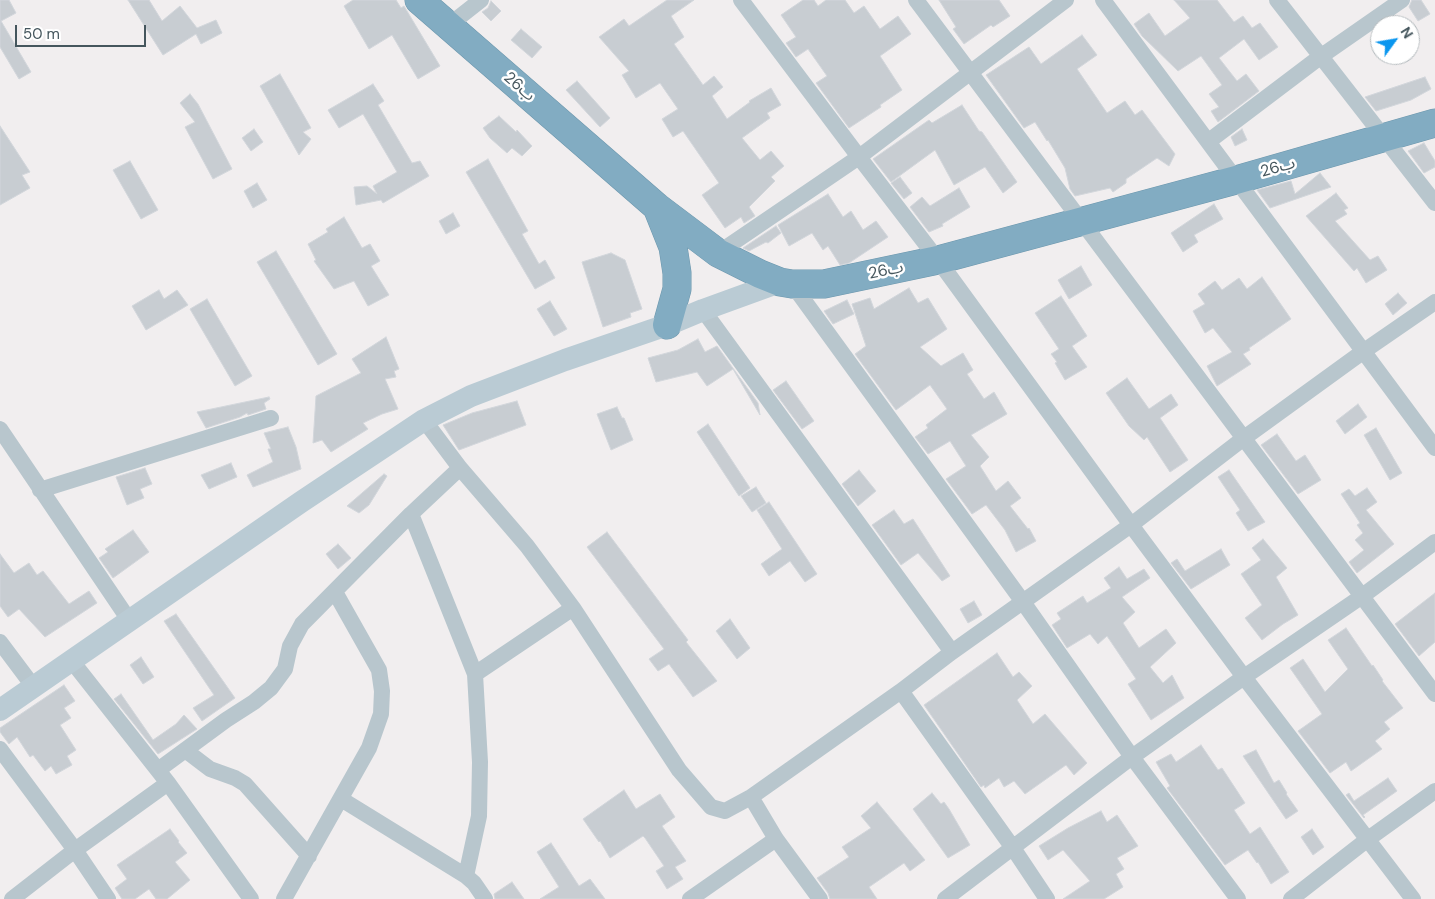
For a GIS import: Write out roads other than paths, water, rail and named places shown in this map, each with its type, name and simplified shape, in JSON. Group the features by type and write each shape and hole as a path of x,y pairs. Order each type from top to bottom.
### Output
{"highway":[{"name":"26ب","path":"419,0 657,207 718,253 760,274 786,283 824,284 938,260 1236,180 1435,123"},
{"path":"657,207 673,247 677,273 677,289 667,325"}],"street":[{"path":"448,26 481,0"},
{"path":"741,0 858,157 938,260 1130,525 1413,899"},
{"path":"916,0 972,72 1435,694"},
{"path":"718,253 858,157 1066,0"},
{"path":"1103,0 1435,448"},
{"path":"1277,0 1435,203"},
{"path":"1209,141 1320,57 1402,0"},
{"path":"0,710 301,502 424,420 471,396 565,360 667,325 703,310 786,283 1023,602 1132,757 1238,899"},
{"path":"424,420 460,468 527,546 573,608 679,770 712,806 726,811 751,797 901,691 952,652 1130,525 1244,438 1435,302"},
{"path":"703,310 952,652"},
{"path":"40,490 271,418"},
{"path":"0,429 129,620"},
{"path":"12,899 75,850 163,776 185,750 254,702 270,688 285,669 290,646 302,624 411,514 460,468"},
{"path":"411,514 475,674 480,762 479,816 466,876"},
{"path":"945,899 1132,757 1361,597 1435,542"},
{"path":"284,899 369,748 381,714 382,691 379,670 335,592"},
{"path":"475,674 573,608"},
{"path":"0,642 33,686"},
{"path":"71,660 163,776 251,899"},
{"path":"901,691 1047,899"},
{"path":"0,749 75,850 108,899"},
{"path":"185,750 210,769 235,778 245,784 309,856"},
{"path":"1291,899 1368,839 1435,791"},
{"path":"751,797 776,839 820,899"},
{"path":"341,799 466,876 474,883 481,898"},
{"path":"690,899 776,839"}]}
